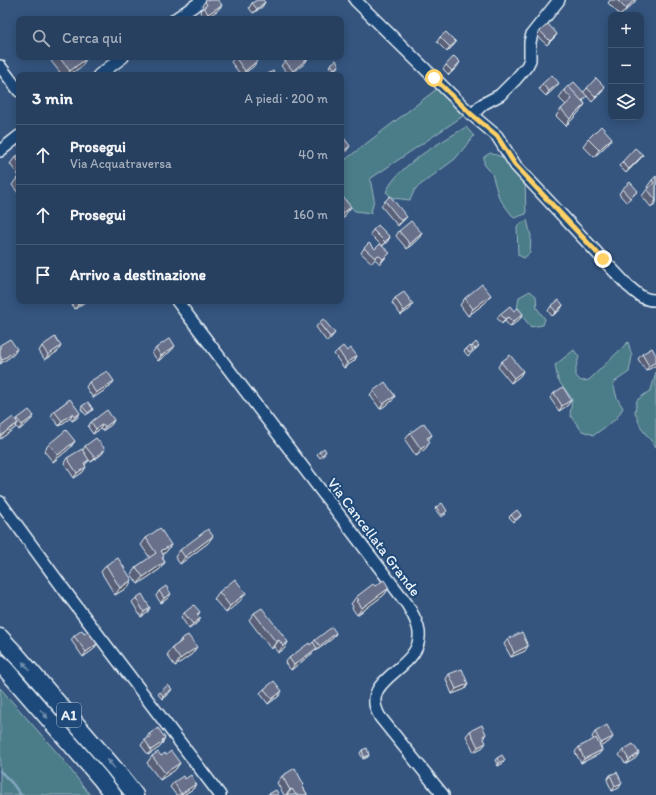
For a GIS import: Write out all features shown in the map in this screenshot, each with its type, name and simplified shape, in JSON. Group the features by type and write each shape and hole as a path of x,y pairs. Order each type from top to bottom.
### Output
{"highway":[{"name":"A1","path":"0,637 115,769 135,795"},
{"name":"A1","path":"0,663 113,795"}],"street":[{"path":"179,16 203,0"},
{"path":"356,0 472,115 497,136 516,166 628,286 646,300 656,300"},
{"path":"472,115 482,104 500,95 527,66 530,60 530,42 532,34 559,0"},
{"path":"104,72 119,60"},
{"path":"0,66 16,87"},
{"path":"0,151 16,138"},
{"name":"Via Cancellata Grande","path":"179,304 406,604 414,617 419,635 416,650 408,661 378,687 375,696 375,705 380,717 443,795"},
{"path":"0,502 70,599 220,795"}],"green space":[{"path":"438,88 463,116 370,179 374,199 371,213 355,211 344,201 344,161"},
{"path":"466,127 474,136 455,159 415,189 410,200 393,198 386,192 400,172 410,163"},
{"path":"490,153 505,158 525,181 526,214 514,218 499,198 492,174 484,164 484,157"},
{"path":"527,220 531,236 530,253 524,258 518,255 517,226"},
{"path":"530,291 536,296 537,308 545,319 543,325 531,327 517,310 519,297"},
{"path":"628,342 632,356 629,372 613,383 617,398 623,408 616,419 594,435 582,431 570,415 572,399 558,380 555,365 574,350 579,357 576,367 576,376 581,381 589,380"},
{"path":"656,372 656,447 641,428 635,412 637,400 651,390"},
{"path":"0,688 60,756 90,795 0,795"}],"building":[{"path":"206,0 218,0 222,5 208,14 204,7 207,5"},
{"path":"257,0 263,0 265,2 257,9 252,3"},
{"path":"617,0 634,0 626,9"},
{"path":"548,24 557,34 550,41 540,31"},
{"path":"446,32 456,42 450,47 440,37"},
{"path":"454,56 460,62 452,71 446,65"},
{"path":"61,60 85,60 70,71"},
{"path":"237,60 256,60 257,61 245,71"},
{"path":"286,60 306,60 293,71 285,61"},
{"path":"336,60 339,65 334,69 331,64"},
{"path":"552,75 559,83 549,91 542,84"},
{"path":"596,78 605,87 596,97 587,88"},
{"path":"574,82 587,96 582,101 568,87"},
{"path":"568,86 585,104 570,119 561,109 572,99 564,90"},
{"path":"601,126 612,138 599,150 588,139"},
{"path":"344,138 350,146 344,151"},
{"path":"635,148 643,155 629,169 622,162"},
{"path":"656,176 656,200 647,189 654,183 652,180"},
{"path":"630,182 638,191 630,198 622,189"},
{"path":"390,196 407,217 401,221 385,201"},
{"path":"344,198 351,207 344,212"},
{"path":"411,221 422,233 410,244 399,231"},
{"path":"378,225 390,237 385,242 373,230"},
{"path":"369,243 375,249 380,244 390,253 383,259 378,255 375,258 364,248"},
{"path":"482,284 491,295 473,309 465,298"},
{"path":"404,292 413,304 404,311 395,298"},
{"path":"559,300 563,305 556,312 551,306"},
{"path":"510,306 514,311 518,308 523,314 513,322 508,317 505,319 500,314"},
{"path":"323,319 335,333 330,337 319,323"},
{"path":"55,337 61,346 48,355 42,346"},
{"path":"170,338 175,346 161,356 156,348"},
{"path":"10,339 17,349 2,360 0,356 0,345"},
{"path":"476,342 479,346 475,349 472,346"},
{"path":"343,346 347,351 351,348 357,356 347,363 338,350"},
{"path":"470,346 473,350 469,353 466,349"},
{"path":"652,348 656,355 656,362 649,366 642,354"},
{"path":"510,355 523,371 514,378 501,362"},
{"path":"107,371 114,381 96,393 89,382"},
{"path":"385,382 395,396 383,404 373,391"},
{"path":"563,387 571,400 562,406 554,393"},
{"path":"70,399 80,413 75,417 73,413 62,421 54,411"},
{"path":"88,402 93,409 88,413 82,406"},
{"path":"29,410 34,416 22,425 17,419"},
{"path":"107,410 114,420 105,427 103,424 96,429 91,422"},
{"path":"13,417 18,423 0,436 0,427"},
{"path":"424,423 432,435 427,438 430,442 421,449 410,433"},
{"path":"66,430 75,441 58,455 49,444"},
{"path":"96,438 105,449 95,458 85,446"},
{"path":"324,448 326,452 322,455 319,452"},
{"path":"82,449 89,460 84,463 86,467 77,473 67,458"},
{"path":"442,503 447,511 442,515 436,507"},
{"path":"517,510 521,515 515,520 511,515"},
{"path":"160,528 171,545 161,551 164,556 162,558 165,562 143,577 136,567 156,553 146,538"},
{"path":"208,529 213,536 185,557 180,550"},
{"path":"118,558 132,580 120,588 106,565"},
{"path":"235,579 246,593 230,606 219,592"},
{"path":"384,580 389,588 362,608 356,597 373,584 375,586"},
{"path":"166,586 171,594 164,598 159,591"},
{"path":"142,594 150,608 144,612 136,598"},
{"path":"194,605 200,612 197,614 201,618 193,624 184,613"},
{"path":"262,608 288,642 283,646 279,640 276,642 254,613"},
{"path":"332,627 336,633 320,646 315,640"},
{"path":"82,630 84,634 88,632 97,644 86,652 74,636"},
{"path":"522,632 528,646 514,653 508,639"},
{"path":"188,635 197,647 180,659 172,648 182,641 181,639"},
{"path":"313,642 317,648 294,665 289,658 309,643 310,645"},
{"path":"462,669 468,684 456,689 449,674"},
{"path":"274,681 282,691 272,699 264,689"},
{"path":"168,685 172,689 163,696 160,692"},
{"path":"482,725 486,734 483,736 486,743 478,747 470,731"},
{"path":"607,725 613,737 601,743 595,732"},
{"path":"158,728 165,738 162,740 163,742 151,750 145,740 151,736 149,734"},
{"path":"596,738 602,750 584,759 579,747"},
{"path":"633,744 639,753 629,760 623,750"},
{"path":"367,748 369,755 364,757 362,750"},
{"path":"171,751 180,763 165,773 152,756 158,752 161,756 165,753 166,755"},
{"path":"502,755 505,760 499,763 497,758"},
{"path":"295,768 304,785 302,786 307,794 306,795 296,795 292,789 290,790 282,776"},
{"path":"617,772 622,783 615,786 610,775"},
{"path":"191,775 196,784 181,794 174,782 183,776 185,779"},
{"path":"276,790 279,795 267,795"}],"waterway":[{"path":"0,771 21,795"}],"route":[{"path":"434,78 472,115 497,136 516,166 603,259"}]}
